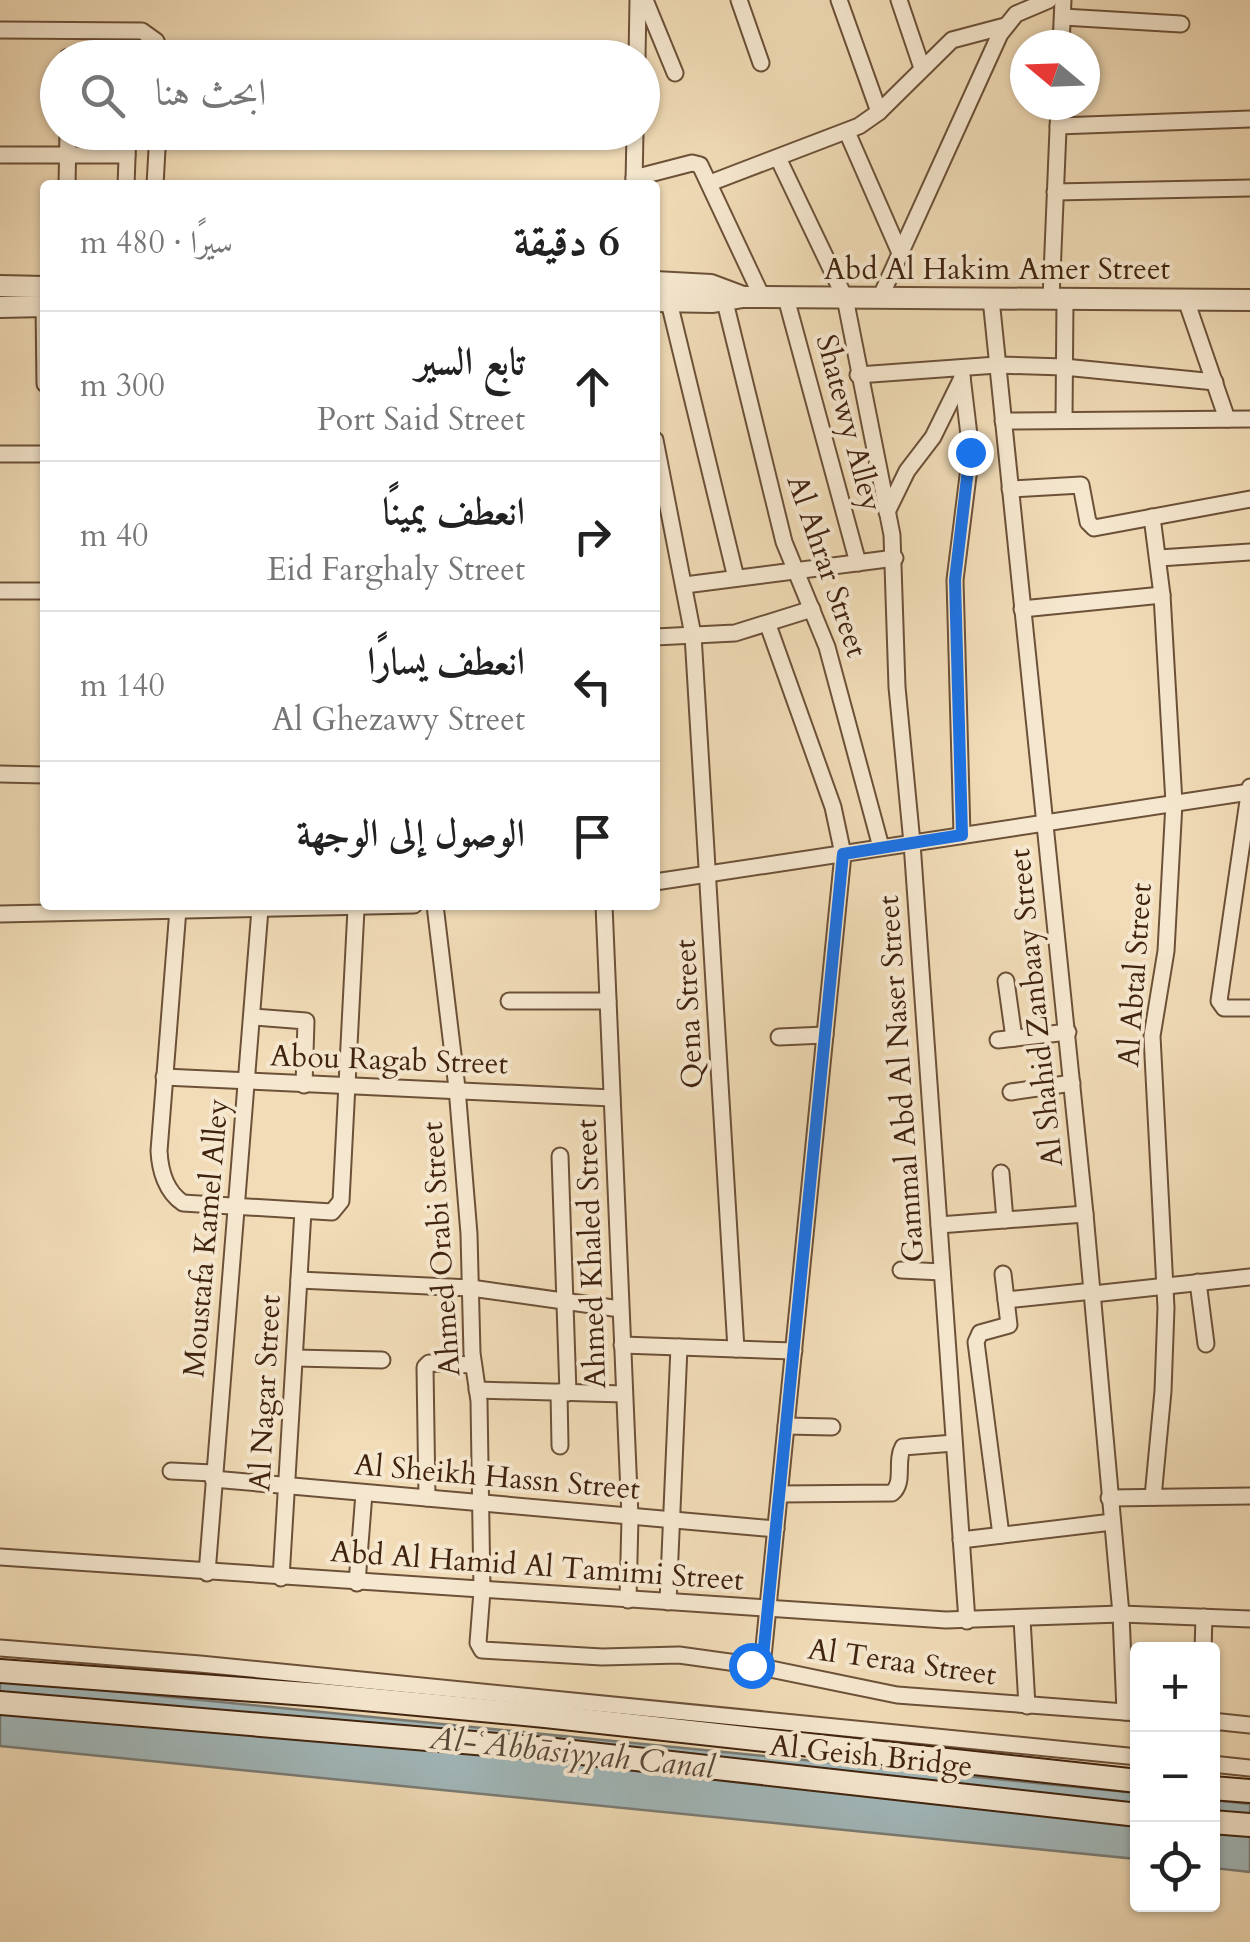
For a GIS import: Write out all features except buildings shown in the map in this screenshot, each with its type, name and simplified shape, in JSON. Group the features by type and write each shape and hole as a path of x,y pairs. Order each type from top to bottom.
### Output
{"main road":[{"name":"Al Geish Bridge","path":"0,1670 546,1716 1130,1780"},
{"name":"Al Geish Bridge","path":"0,1703 527,1747 1130,1814"},
{"path":"1220,1789 1250,1791"},
{"path":"1220,1823 1250,1825"}],"street":[{"path":"639,40 642,0"},
{"path":"642,0 675,73"},
{"path":"739,0 761,63"},
{"path":"839,0 879,112"},
{"path":"899,0 922,68"},
{"path":"880,298 1007,23 1011,0"},
{"path":"637,180 696,163 710,183 848,132 879,112 952,40 1007,23 1049,0"},
{"path":"1063,30 1064,0"},
{"path":"1063,17 1181,24"},
{"path":"0,30 142,32 154,40"},
{"path":"1058,126 1250,119"},
{"path":"1058,120 1055,192 1064,420"},
{"path":"848,132 900,253"},
{"path":"68,150 68,180"},
{"path":"126,180 127,150"},
{"path":"155,180 157,150"},
{"path":"634,180 635,150"},
{"path":"0,155 127,155"},
{"name":"Gammal Abd Al Naser Street","path":"778,158 845,298 894,558 897,687 912,842 968,1621"},
{"name":"Al Ahrar Street","path":"710,183 744,298 779,524 848,718 881,848"},
{"path":"1055,192 1250,188"},
{"name":"Abd Al Hakim Amer Street","path":"660,282 711,285 744,298"},
{"path":"0,286 40,287"},
{"name":"Abd Al Hakim Amer Street","path":"662,302 744,298 1250,300"},
{"name":"Shatewy Alley","path":"786,298 858,563"},
{"name":"Al Shahid Zanbaay Street","path":"990,299 1068,1032 1130,1703"},
{"path":"1186,300 1227,419"},
{"path":"662,302 736,578"},
{"path":"0,307 40,306"},
{"path":"858,375 962,373 998,365 1064,367 1215,382"},
{"path":"887,512 907,471 933,438 962,373"},
{"path":"962,373 970,452 955,580 962,835"},
{"path":"1003,421 1250,419"},
{"path":"0,454 40,454"},
{"name":"Qena Street","path":"660,464 693,635 736,1349"},
{"path":"1010,489 1081,485 1088,522 1094,528 1250,499"},
{"name":"Al Abtal Street","path":"1152,516 1162,595 1174,803 1166,951 1152,1036 1165,1286 1163,1391 1153,1497"},
{"path":"1159,558 1250,552"},
{"path":"685,585 894,558"},
{"path":"0,591 40,591"},
{"path":"1022,609 1162,595"},
{"path":"660,638 711,637 768,625 812,609"},
{"path":"762,1667 843,854 832,807 768,625"},
{"path":"0,774 40,774"},
{"path":"660,881 1250,790 1243,886 1219,1004 1224,1008 1250,1008"},
{"path":"0,914 43,910"},
{"path":"178,910 159,1151 165,1180 183,1203 332,1212 340,1206 356,910"},
{"name":"Moustafa Kamel Alley","path":"206,1573 260,910"},
{"name":"Ahmed Orabi Street","path":"436,910 457,1088 471,1288 482,1504 482,1591"},
{"name":"Ahmed Khaled Street","path":"604,910 630,1516 628,1600"},
{"path":"1006,980 1006,1039 1068,1032"},
{"path":"509,1001 608,1001"},
{"path":"253,1017 306,1021 304,1085"},
{"path":"779,1037 826,1035"},
{"name":"Abou Ragab Street","path":"164,1077 612,1098"},
{"path":"1012,1092 1072,1083"},
{"path":"560,1156 565,1301 560,1446"},
{"path":"1001,1173 1006,1220"},
{"name":"Al Nagar Street","path":"281,1578 304,1211"},
{"path":"939,1225 1085,1214"},
{"path":"901,1270 942,1272"},
{"path":"1001,1535 976,1342 980,1333 1007,1328 1003,1274"},
{"path":"1006,1300 1250,1277"},
{"path":"299,1280 471,1288 620,1309"},
{"path":"1198,1282 1206,1344"},
{"path":"622,1345 794,1351"},
{"path":"668,1602 679,1347"},
{"path":"295,1358 382,1360"},
{"path":"427,1498 425,1366 473,1365"},
{"path":"477,1390 624,1394"},
{"path":"786,1426 832,1427"},
{"path":"780,1494 892,1493 898,1485 903,1447 954,1443"},
{"name":"Al Sheikh Hassn Street","path":"171,1471 287,1486 776,1529"},
{"path":"357,1583 364,1493"},
{"path":"1109,1498 1250,1496"},
{"path":"961,1540 1112,1522"},
{"name":"Abd Al Hamid Al Tamimi Street","path":"0,1558 968,1621 1121,1614 1250,1619"},
{"name":"Al Teraa Street","path":"482,1591 478,1644 485,1651 616,1657 670,1654 762,1667 897,1695 1130,1713"},
{"path":"1203,1642 1204,1617"},
{"path":"1022,1619 1026,1706"},
{"path":"0,1648 200,1664 1130,1756"},
{"path":"1220,1723 1250,1725"},
{"path":"1220,1765 1250,1768"}],"water":[{"name":"Al-ʿAbbāsiyyah Canal","path":"0,1680 1130,1792 1130,1858 0,1746"},
{"path":"1220,1801 1250,1804 1250,1872 1220,1869"}],"route":[{"path":"751,1665 762,1667 843,854 962,835 955,580 970,452"}]}
